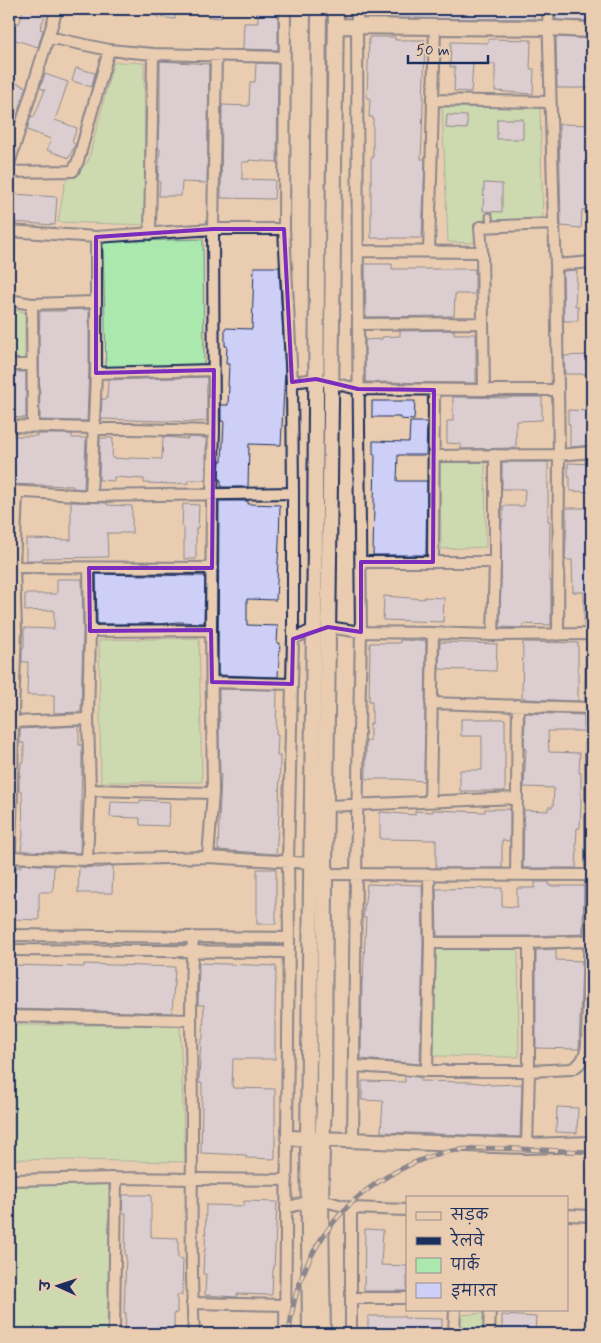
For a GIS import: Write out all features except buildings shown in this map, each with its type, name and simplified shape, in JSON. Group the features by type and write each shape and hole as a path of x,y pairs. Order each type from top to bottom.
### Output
{"main road":[{"path":"319,9 314,630 316,870 315,1139 316,1200 323,1334"},
{"path":"316,870 327,806 336,9"},
{"path":"336,26 435,26 592,30"},
{"path":"314,630 328,627"},
{"path":"288,1138 353,1142 527,1146 591,1144"},
{"path":"310,1334 316,1200"}],"street":[{"path":"9,164 56,9"},
{"path":"285,9 284,229 292,382 293,493 285,1334"},
{"path":"353,1142 356,874 362,632 358,388 357,9"},
{"path":"548,9 558,390 558,635"},
{"path":"429,252 435,26"},
{"path":"48,37 108,50 153,54 284,57"},
{"path":"9,172 73,171 78,160 108,50"},
{"path":"150,234 153,54"},
{"path":"208,857 213,794 211,630 216,54"},
{"path":"432,100 550,102"},
{"path":"484,390 480,227 489,221 554,224"},
{"path":"9,230 96,237 213,229 284,229"},
{"path":"91,496 96,373 96,237"},
{"path":"358,251 482,252"},
{"path":"556,265 592,262"},
{"path":"9,300 32,304 95,302"},
{"path":"32,304 33,428"},
{"path":"358,324 482,323"},
{"path":"9,365 32,365"},
{"path":"96,373 214,370"},
{"path":"292,382 316,379 358,388 558,390"},
{"path":"433,562 434,390"},
{"path":"9,426 214,431"},
{"path":"434,456 558,455 592,452"},
{"path":"493,635 495,455"},
{"path":"9,876 13,722 11,567 13,492 91,496 293,493"},
{"path":"361,562 495,562"},
{"path":"11,567 212,568"},
{"path":"87,860 90,790 88,719 89,568"},
{"path":"328,627 362,632 493,635 592,634"},
{"path":"90,632 211,630"},
{"path":"293,639 314,630"},
{"path":"430,802 433,633"},
{"path":"355,1066 427,1071 529,1071 571,1069 576,1067 584,1058 587,1044 590,941 592,651"},
{"path":"212,682 292,684"},
{"path":"431,703 591,708"},
{"path":"516,874 518,705"},
{"path":"13,722 88,719"},
{"path":"90,790 213,794"},
{"path":"327,806 517,798"},
{"path":"10,857 87,860 208,857 288,862 316,870 356,874 591,875"},
{"path":"427,1071 430,943 429,874"},
{"path":"9,935 289,938"},
{"path":"193,937 192,1303 194,1334"},
{"path":"430,943 590,941"},
{"path":"527,1146 529,943"},
{"path":"9,950 289,952"},
{"path":"9,1016 192,1020"},
{"path":"114,1334 116,1178"},
{"path":"9,1180 192,1178 287,1180"},
{"path":"286,1208 316,1200 351,1208 406,1210"},
{"path":"351,1208 351,1334"},
{"path":"568,1215 592,1216"},
{"path":"351,1298 406,1298"},
{"path":"192,1303 286,1305"},
{"path":"454,1334 455,1310"},
{"path":"489,1334 490,1310"}],"highlighted area":[{"path":"213,229 284,229 292,382 316,379 358,389 434,390 433,562 361,562 361,632 328,627 293,639 292,684 212,682 211,630 90,631 89,568 212,568 214,370 96,373 96,237"}],"green space":[{"path":"117,62 144,63 145,225 58,222 65,182 88,162 113,64"},
{"path":"442,107 540,108 543,225 487,229 472,243 448,242"},
{"path":"203,239 204,364 106,368 103,242"},
{"path":"9,309 25,312 25,359 9,359"},
{"path":"440,461 485,462 486,547 441,549"},
{"path":"199,638 202,782 101,782 99,640"},
{"path":"436,948 518,948 519,1057 434,1056"},
{"path":"13,1025 180,1025 185,1162 13,1159"},
{"path":"109,1181 108,1334 9,1334 9,1186"},
{"path":"484,1313 484,1334 459,1334 460,1315"}],"railway":[{"path":"289,1334 300,1282 323,1236 357,1198 378,1182 415,1163 452,1151 490,1148 592,1152"}]}
